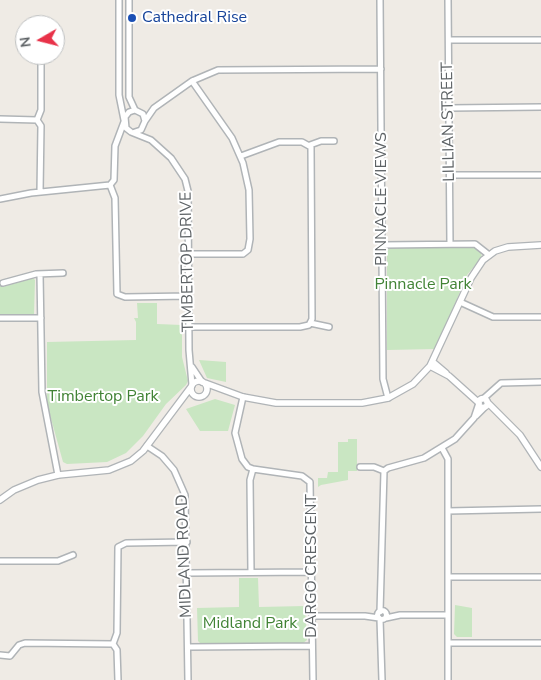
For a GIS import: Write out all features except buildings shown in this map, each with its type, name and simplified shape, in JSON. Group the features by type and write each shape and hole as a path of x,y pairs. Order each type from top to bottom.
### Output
{"street":[{"path":"119,0 119,95 126,128 133,132"},
{"path":"129,0 129,97 136,111 143,114 145,122"},
{"name":"PINNACLE VIEWS","path":"380,0 383,379 388,398"},
{"name":"LILLIAN STREET","path":"448,0 450,244"},
{"path":"449,40 541,40"},
{"path":"37,120 41,110 41,65"},
{"path":"117,140 141,130 154,108 192,81 207,73 228,69 381,69"},
{"path":"189,254 238,254 248,250 250,239 249,190 241,156 226,129 192,81"},
{"path":"449,108 541,107"},
{"path":"0,200 40,192 110,185 114,180 117,140 126,114 154,108"},
{"path":"0,119 37,120"},
{"path":"37,120 41,126 40,192"},
{"name":"TIMBERTOP DRIVE","path":"145,122 151,140"},
{"name":"TIMBERTOP DRIVE","path":"133,132 151,140 172,158 185,179 189,203 189,327 192,386"},
{"path":"241,156 279,142 302,142 310,145 321,141 334,141"},
{"path":"310,145 313,164 312,316 310,324"},
{"path":"450,175 541,175"},
{"path":"110,185 115,198 117,294 124,297 189,296"},
{"path":"383,245 478,245 489,255"},
{"path":"1,499 27,484 58,475 96,473 117,468 131,461 147,446 196,382 243,397 276,403 362,403 388,398 413,384 431,364 475,271 489,255 508,247 541,245"},
{"path":"3,283 40,274 63,273"},
{"path":"40,274 42,392 58,475"},
{"path":"460,302 494,317 541,317"},
{"path":"0,318 41,318"},
{"path":"189,327 300,327 310,324 329,327"},
{"path":"431,364 503,418 539,458 541,466"},
{"name":"TIMBERTOP DRIVE","path":"192,367 204,383"},
{"path":"384,471 388,468 424,458 461,434 474,418 493,388 504,382 541,382"},
{"path":"204,383 207,387 206,394"},
{"path":"192,386 191,392 196,397"},
{"path":"179,403 196,397 200,398 220,390"},
{"path":"243,397 235,428 235,437 245,464 253,469 250,480 251,572"},
{"name":"MIDLAND ROAD","path":"147,446 168,462 183,486 186,505 188,573 188,680"},
{"path":"442,448 448,459 448,680"},
{"path":"360,467 384,471"},
{"name":"DARGO CRESCENT","path":"253,469 302,476 310,482 312,680"},
{"path":"382,680 384,471"},
{"path":"448,511 541,509"},
{"path":"113,644 117,633 118,547 126,543 187,542"},
{"path":"0,561 58,561 72,555"},
{"path":"188,573 312,572"},
{"path":"448,577 541,577"},
{"path":"312,616 448,615"},
{"path":"0,655 10,656 19,645 25,643 113,644"},
{"path":"448,643 541,643"},
{"path":"113,644 117,650 118,680"},
{"path":"188,648 312,646"}],"green space":[{"name":"Pinnacle Park","path":"473,247 480,250 482,257 467,275 436,349 387,350 387,250 391,248"},
{"path":"33,278 35,280 34,315 0,316 0,281 2,287"},
{"name":"Timbertop Park","path":"137,303 157,303 157,324 182,325 182,357 188,381 166,404 143,436 126,453 107,462 67,464 63,462 47,404 47,342 136,340 136,322 134,318 138,318"},
{"path":"199,360 226,362 226,382 207,378"},
{"path":"215,399 235,405 228,431 200,431 186,409"},
{"path":"348,439 357,439 357,471 348,471 348,480 318,487 318,478 327,478 328,472 338,472 338,442 348,442"},
{"name":"Midland Park","path":"239,578 258,578 259,607 305,606 307,640 302,644 202,645 198,641 197,608 239,607"},
{"path":"455,605 472,608 472,637 457,637 454,634"}],"place":[{"name":"Cathedral Rise","path":"132,18"}]}
